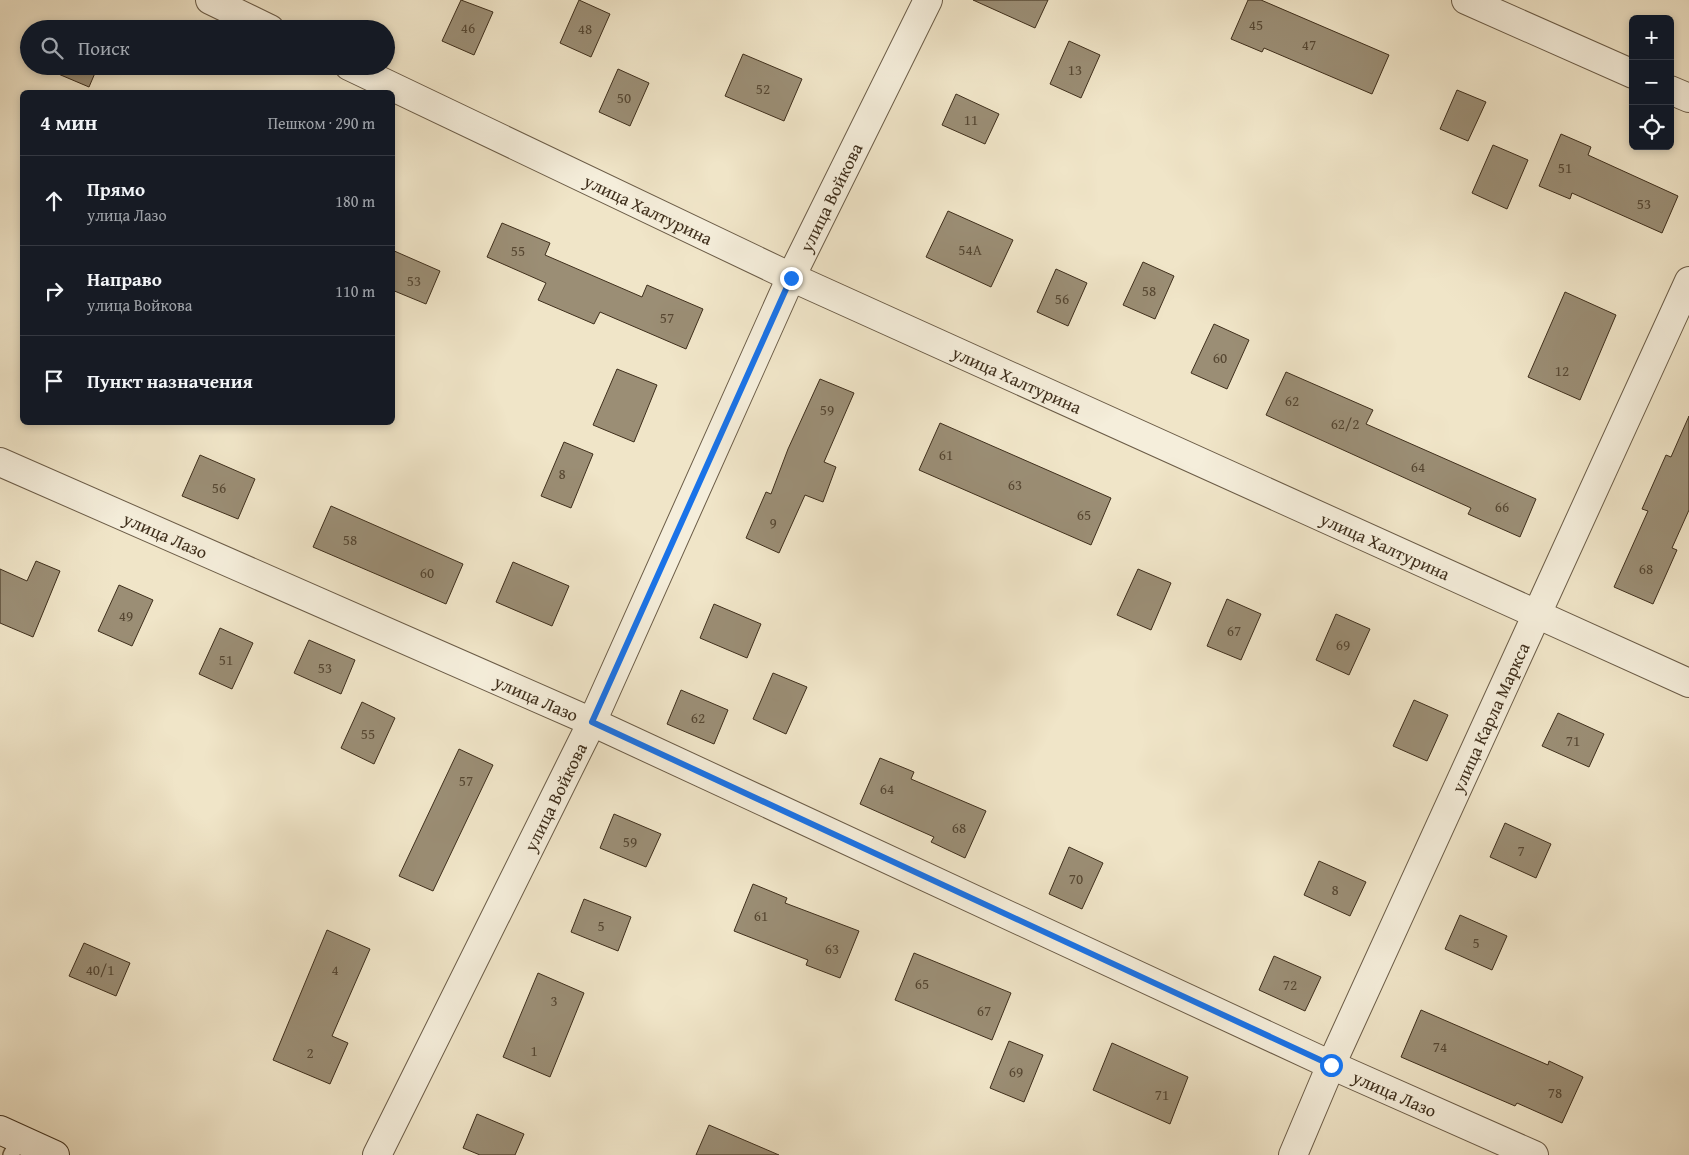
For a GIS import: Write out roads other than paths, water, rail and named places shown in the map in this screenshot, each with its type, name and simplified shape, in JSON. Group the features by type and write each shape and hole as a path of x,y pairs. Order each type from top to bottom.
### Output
{"street":[{"path":"210,0 251,20"},
{"name":"улица Войкова","path":"377,1155 592,722 791,278 928,0"},
{"path":"1466,0 1629,72"},
{"name":"улица Халтурина","path":"368,75 791,278 1538,613 1689,683"},
{"path":"1674,92 1689,98"},
{"name":"улица Карла Маркса","path":"1292,1155 1331,1065 1689,281"},
{"name":"улица Лазо","path":"0,462 592,722 1331,1065 1534,1155"},
{"path":"10,1141 55,1155"}]}
